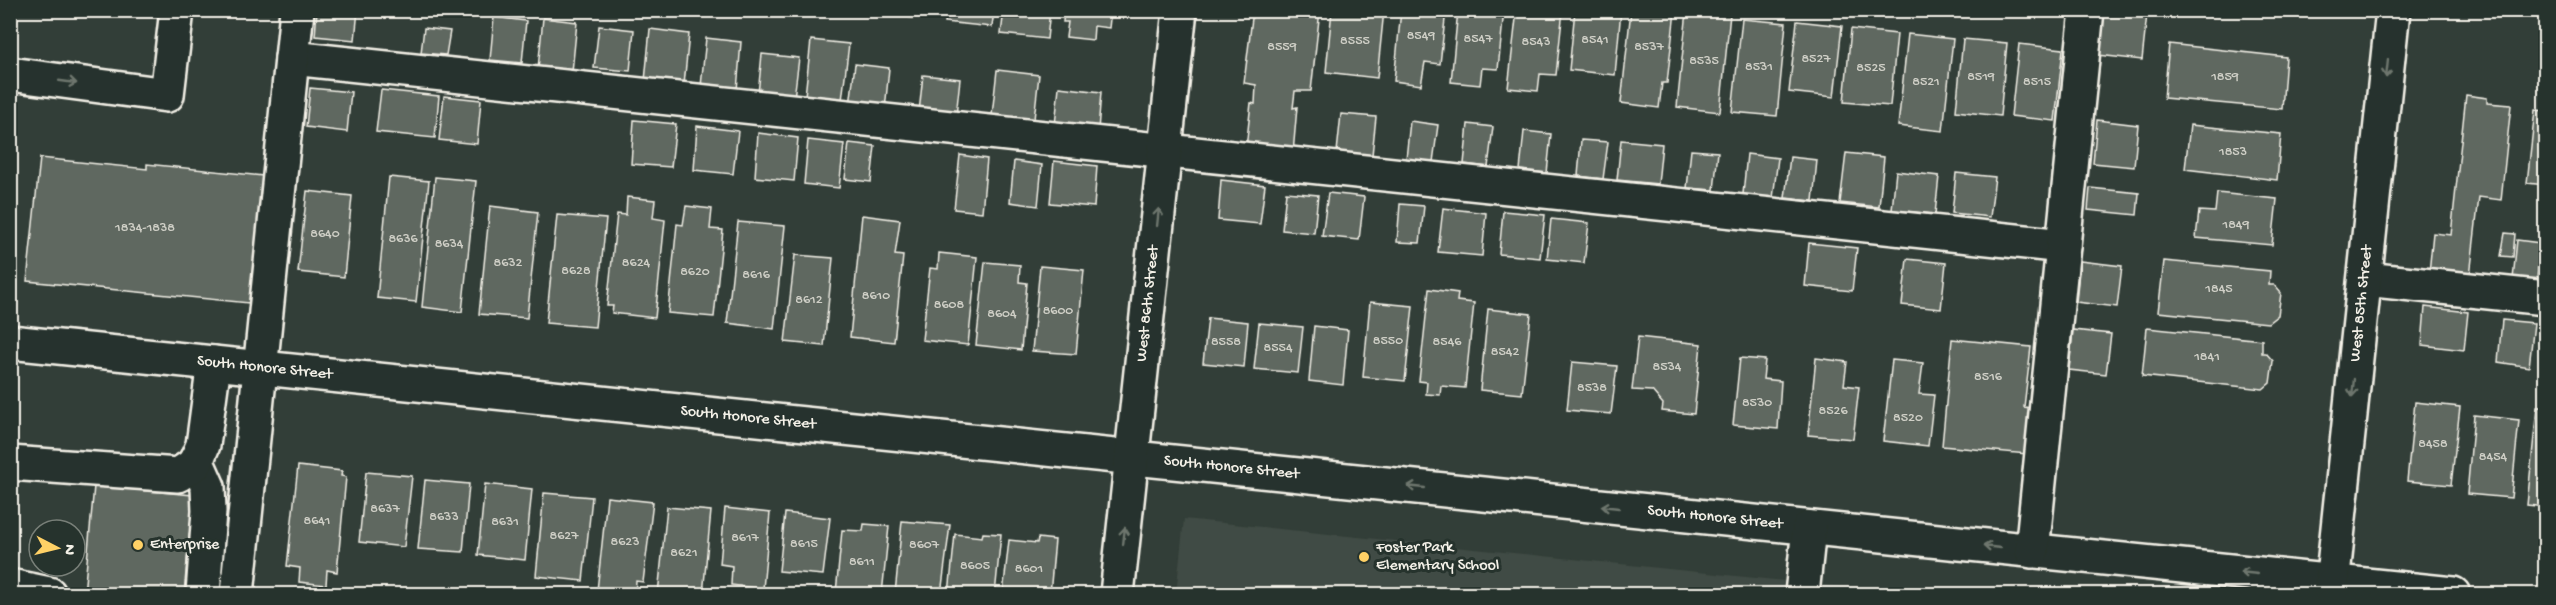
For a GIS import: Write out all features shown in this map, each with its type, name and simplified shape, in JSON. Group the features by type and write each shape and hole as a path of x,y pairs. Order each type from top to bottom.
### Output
{"street":[{"path":"10,74 167,95 177,10"},
{"path":"237,594 297,10"},
{"name":"West 86th Street","path":"1117,594 1180,10"},
{"path":"2032,551 2087,10"},
{"name":"West 85th Street","path":"2332,588 2393,10"},
{"path":"292,58 2063,246"},
{"path":"2365,279 2546,298"},
{"name":"South Honore Street","path":"10,342 2032,551 2332,588 2453,594"},
{"path":"10,463 178,475 195,464 203,445 214,363"},
{"path":"196,460 208,487 209,511 203,594"},
{"path":"1802,594 1809,528"},
{"path":"10,586 49,594"}],"shaded area":[{"name":"Foster Park Elementary School","path":"1184,519 1911,594 1176,594"}],"building":[{"path":"317,10 358,10 355,40 315,36"},
{"path":"876,10 925,10 924,19 876,14"},
{"path":"947,10 994,10 992,27 945,22"},
{"path":"1004,10 1050,10 1047,39 1001,34"},
{"path":"1064,10 1111,10 1109,28 1094,26 1093,40 1066,37 1068,22 1063,22"},
{"path":"1253,10 1320,10 1311,91 1295,91 1293,108 1297,107 1293,153 1246,148 1251,103 1255,104 1256,85 1244,83"},
{"path":"1332,10 1384,10 1377,78 1326,72"},
{"path":"1401,10 1446,10 1440,64 1425,62 1421,85 1394,81"},
{"path":"1458,10 1504,10 1498,69 1482,68 1480,85 1451,82"},
{"path":"1517,10 1563,10 1556,75 1540,74 1538,91 1508,88"},
{"path":"1575,10 1621,10 1615,75 1569,70"},
{"path":"1631,10 1675,11 1667,83 1662,83 1659,108 1621,103"},
{"path":"2103,10 2147,14 2142,60 2098,55"},
{"path":"1687,11 1730,14 1720,112 1677,107"},
{"path":"494,17 526,21 522,63 490,60"},
{"path":"543,18 577,22 572,72 538,69"},
{"path":"1742,19 1786,23 1777,116 1732,112"},
{"path":"1797,21 1842,26 1834,97 1789,92"},
{"path":"599,26 634,30 630,71 594,68"},
{"path":"424,28 450,31 446,55 421,53"},
{"path":"650,29 689,34 684,85 645,81"},
{"path":"1851,29 1897,34 1890,106 1844,102"},
{"path":"1908,34 1953,39 1943,131 1898,126"},
{"path":"706,38 741,42 737,90 701,86"},
{"path":"1963,39 2007,43 2000,116 1956,111"},
{"path":"811,40 849,44 842,100 805,96"},
{"path":"2019,44 2063,49 2055,121 2011,116"},
{"path":"2169,44 2286,57 2282,109 2164,98"},
{"path":"762,54 799,58 794,98 758,94"},
{"path":"855,64 889,68 885,110 850,106"},
{"path":"997,70 1039,75 1034,119 992,115"},
{"path":"923,75 960,79 956,116 919,112"},
{"path":"1059,87 1101,92 1098,130 1055,125"},
{"path":"310,88 351,92 347,132 306,127"},
{"path":"381,90 439,96 435,138 376,132"},
{"path":"2466,95 2487,98 2487,103 2511,105 2501,200 2479,197 2470,276 2429,273 2433,233 2451,235"},
{"path":"444,96 481,100 477,144 439,140"},
{"path":"2535,110 2546,111 2546,185 2527,183"},
{"path":"1341,114 1376,117 1372,155 1337,152"},
{"path":"634,120 676,124 671,167 631,164"},
{"path":"2097,120 2138,125 2134,167 2093,163"},
{"path":"1410,121 1438,125 1433,162 1406,159"},
{"path":"1468,124 1493,127 1488,167 1464,164"},
{"path":"2190,125 2281,134 2277,180 2185,169"},
{"path":"697,126 738,131 733,174 694,170"},
{"path":"1524,131 1551,134 1547,173 1520,170"},
{"path":"758,133 798,138 794,181 755,177"},
{"path":"808,140 844,144 839,188 804,184"},
{"path":"1581,140 1608,142 1603,179 1578,176"},
{"path":"1621,140 1662,144 1658,184 1617,180"},
{"path":"849,143 875,146 871,182 845,179"},
{"path":"1691,150 1718,152 1714,190 1687,188"},
{"path":"1846,153 1884,157 1879,207 1840,203"},
{"path":"1747,154 1778,158 1773,198 1743,194"},
{"path":"960,155 987,159 982,212 954,209"},
{"path":"1790,157 1817,160 1813,201 1785,198"},
{"path":"40,158 147,169 147,164 263,176 249,303 27,281"},
{"path":"1014,161 1042,165 1038,206 1010,202"},
{"path":"1054,161 1097,166 1094,207 1050,203"},
{"path":"1896,171 1939,176 1935,214 1892,210"},
{"path":"1956,173 1995,177 1990,217 1952,213"},
{"path":"389,177 429,181 416,302 377,298"},
{"path":"435,177 476,181 462,312 422,307"},
{"path":"1221,180 1265,185 1260,224 1218,220"},
{"path":"2090,188 2139,193 2137,215 2088,210"},
{"path":"307,191 352,196 344,277 298,272"},
{"path":"1286,192 1318,195 1314,233 1282,230"},
{"path":"1328,193 1364,197 1359,240 1322,236"},
{"path":"2217,193 2277,199 2272,245 2196,238 2199,211 2215,212"},
{"path":"627,197 655,200 653,218 665,220 655,318 612,313 613,306 607,306 617,214 626,215"},
{"path":"1400,204 1424,206 1420,243 1397,242"},
{"path":"490,206 538,212 527,318 479,314"},
{"path":"686,206 712,209 710,229 723,230 714,317 668,313 677,224 683,225"},
{"path":"1443,208 1486,213 1482,256 1438,252"},
{"path":"1503,211 1545,215 1540,258 1499,254"},
{"path":"557,215 606,219 595,327 546,323"},
{"path":"862,215 900,220 895,255 903,256 894,342 850,337"},
{"path":"1551,219 1589,223 1584,263 1547,259"},
{"path":"738,222 785,226 774,329 727,323"},
{"path":"2505,233 2515,234 2513,257 2501,256"},
{"path":"2517,240 2540,243 2537,281 2513,279"},
{"path":"1809,243 1857,248 1852,291 1805,286"},
{"path":"939,253 977,257 968,345 922,340 930,268 938,269"},
{"path":"795,255 833,258 824,346 785,342"},
{"path":"1907,259 1946,263 1941,309 1902,305"},
{"path":"2080,261 2122,266 2117,307 2076,302"},
{"path":"2164,261 2270,271 2269,285 2274,285 2281,293 2278,315 2268,323 2158,312"},
{"path":"985,262 1020,265 1019,282 1027,283 1021,350 976,345"},
{"path":"1040,266 1084,270 1076,354 1032,351"},
{"path":"1429,289 1458,293 1457,301 1474,303 1465,388 1441,386 1440,395 1426,394 1427,382 1419,381"},
{"path":"1370,302 1413,306 1405,381 1363,377"},
{"path":"2425,307 2468,312 2464,350 2422,345"},
{"path":"1488,309 1531,314 1522,394 1480,390"},
{"path":"1208,318 1248,322 1244,367 1203,363"},
{"path":"2502,320 2534,323 2529,367 2498,362"},
{"path":"1259,323 1303,327 1298,373 1254,369"},
{"path":"1314,326 1348,330 1343,385 1309,381"},
{"path":"2147,328 2262,340 2262,353 2266,353 2273,361 2270,383 2263,389 2142,376"},
{"path":"2073,330 2111,334 2106,374 2069,370"},
{"path":"1638,337 1701,344 1694,414 1662,411 1663,404 1652,391 1632,390"},
{"path":"1952,339 2031,347 2024,407 2031,408 2027,454 1942,446"},
{"path":"1740,358 1765,360 1763,379 1781,381 1778,429 1733,425"},
{"path":"1816,358 1847,362 1844,385 1859,387 1853,439 1808,435"},
{"path":"1892,360 1923,363 1919,394 1934,395 1928,446 1883,441"},
{"path":"1572,362 1617,366 1611,414 1567,410"},
{"path":"2415,402 2460,407 2451,485 2407,481"},
{"path":"2537,407 2546,407 2546,507 2527,505"},
{"path":"2474,415 2519,420 2511,498 2467,494"},
{"path":"298,466 342,471 341,476 346,477 337,572 327,570 326,585 299,582 300,568 287,566"},
{"path":"366,472 412,476 404,547 359,542"},
{"path":"425,480 469,484 463,552 418,549"},
{"path":"485,484 532,489 525,560 478,555"},
{"name":"Enterprise","path":"94,486 193,495 184,594 84,594"},
{"path":"544,493 592,497 583,581 536,576"},
{"path":"607,497 653,502 643,582 636,581 635,594 597,591"},
{"path":"667,507 711,511 703,594 658,594"},
{"path":"725,508 770,513 763,589 731,585 732,566 720,564"},
{"path":"785,513 830,518 823,575 779,571"},
{"path":"902,521 950,525 941,594 895,594"},
{"path":"864,524 889,526 882,594 836,593 842,530 863,531"},
{"path":"983,533 1001,534 995,594 949,594 955,534 982,537"},
{"path":"1038,538 1055,540 1050,594 1003,594 1009,540 1037,543"}],"place":[{"name":"Enterprise","path":"138,545"},
{"name":"Foster Park Elementary School","path":"1364,557"}]}
